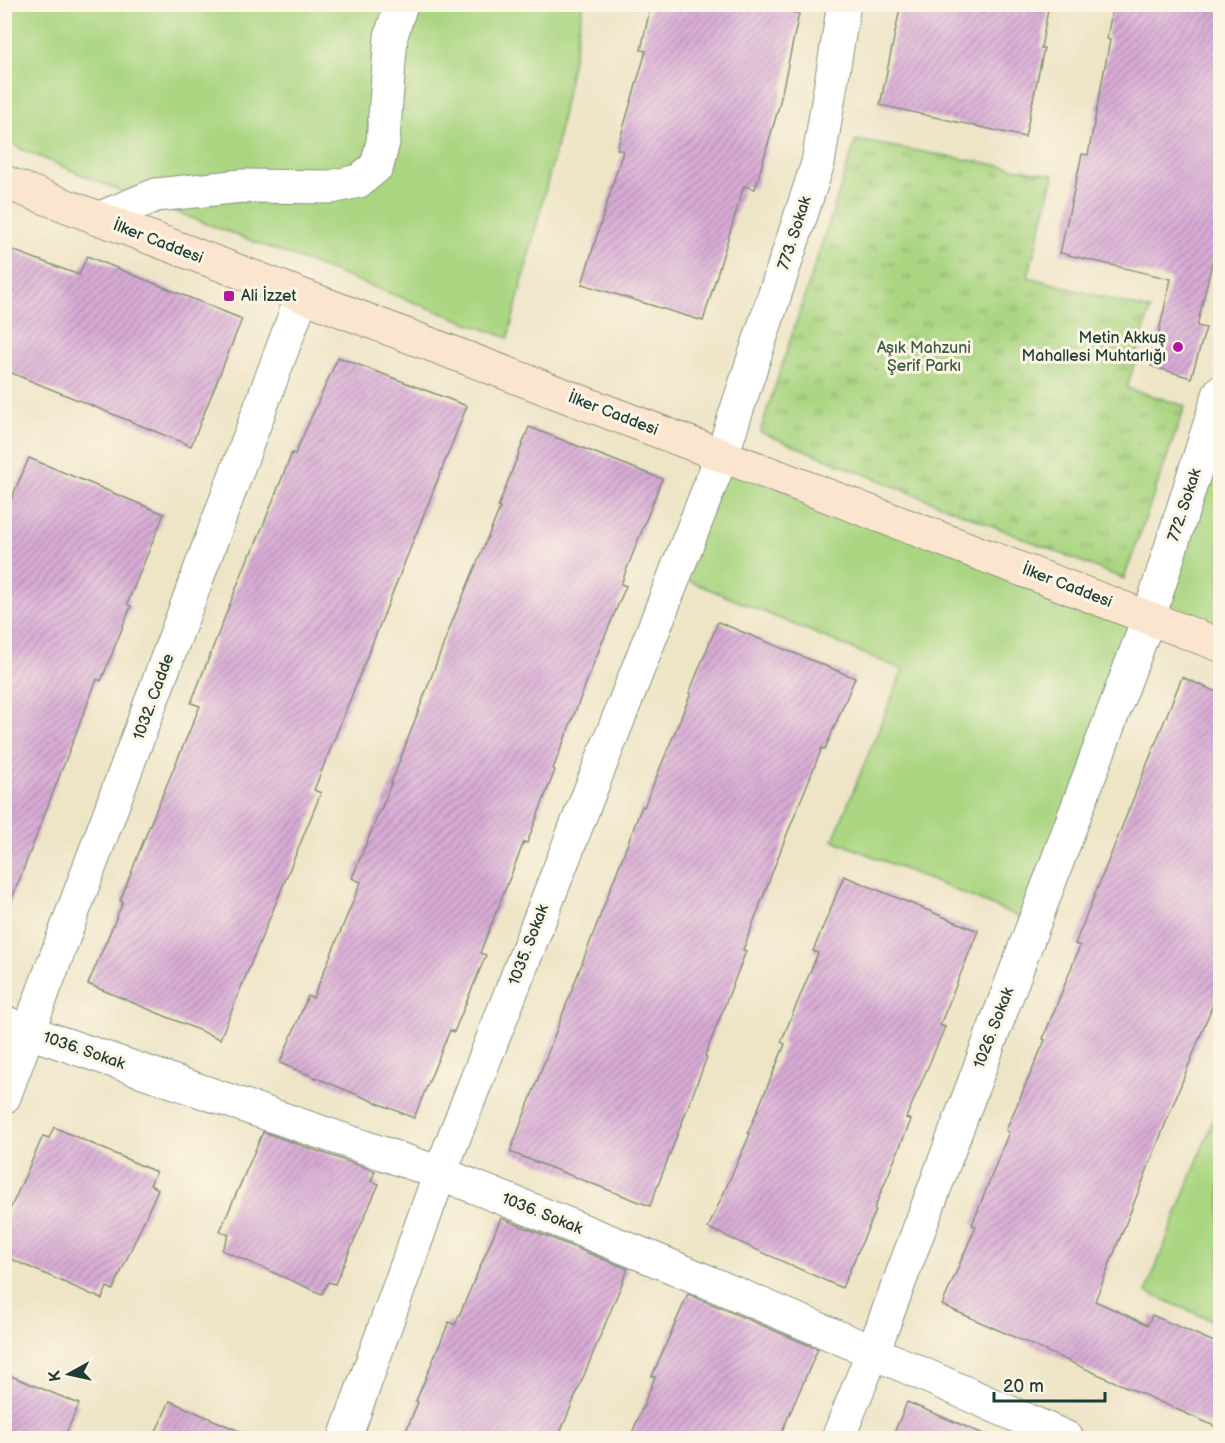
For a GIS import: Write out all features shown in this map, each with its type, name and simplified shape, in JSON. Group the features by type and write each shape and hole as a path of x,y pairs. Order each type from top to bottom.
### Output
{"main road":[{"name":"İlker Caddesi","path":"4,182 1221,645"}],"street":[{"path":"98,219 156,195 242,186 331,187 359,181 377,166 383,142 392,36 401,4"},
{"name":"773. Sokak","path":"722,455 818,163 844,4"},
{"name":"1032. Cadde","path":"4,1097 17,1027 302,296"},
{"name":"772. Sokak","path":"1149,617 1221,392"},
{"name":"1035. Sokak","path":"345,1438 440,1173 722,455"},
{"name":"1026. Sokak","path":"838,1438 873,1352 1149,617"},
{"name":"1036. Sokak","path":"17,1027 440,1173 661,1262 1067,1438"}],"green space":[{"path":"5,5 583,5 556,148 508,338 123,192 19,148 5,138"},
{"name":"Aşık Mahzuni Şerif Parkı","path":"856,140 1054,175 1028,277 1150,310 1127,388 1185,406 1124,579 760,432"},
{"path":"1220,394 1220,645 1150,618 1034,923 833,840 903,670 675,575 722,455 1149,617"},
{"path":"1220,1103 1220,1324 1146,1292"}],"building":[{"path":"651,4 756,4 799,14 779,106 755,189 744,186 703,321 582,284 623,151 617,149 646,51 641,50"},
{"path":"901,4 1049,4 1041,48 1044,48 1025,137 880,105"},
{"path":"1113,4 1221,4 1221,225 1197,326 1206,328 1191,378 1151,366 1171,279 1060,253 1082,154 1088,155 1110,40 1107,39"},
{"path":"4,247 79,275 87,256 242,319 191,446 4,370"},
{"path":"338,357 467,406 314,790 321,793 220,1039 88,984 123,902 120,901 149,827 200,706 191,703 250,553 252,553 292,453 295,454"},
{"path":"529,427 662,479 621,584 626,586 553,769 555,770 527,843 524,842 480,953 486,955 454,1032 450,1030 414,1118 280,1063 308,996 313,998 361,882 352,878 381,810 452,622 500,508 498,507"},
{"path":"29,458 164,514 127,604 131,606 101,681 97,679 6,914 4,914 4,516"},
{"path":"718,622 855,678 825,749 822,748 783,844 743,950 746,951 650,1206 510,1152 642,806 644,807"},
{"path":"1182,677 1221,694 1221,984 1095,1301 1148,1325 1152,1315 1221,1345 1221,1429 942,1305 976,1226 972,1225 1009,1132 1006,1130 1045,1040 1043,1039 1080,946 1075,944"},
{"path":"844,876 978,931 940,1025 945,1027 906,1118 911,1120 874,1209 876,1210 842,1288 708,1228 750,1134 748,1133 785,1044 781,1042 818,953 813,951"},
{"path":"54,1127 156,1172 150,1185 158,1189 113,1290 107,1287 102,1299 4,1256 4,1223 43,1136 49,1138"},
{"path":"263,1132 375,1171 371,1181 379,1184 335,1284 328,1282 322,1294 222,1250 229,1235 220,1231"},
{"path":"501,1218 628,1269 558,1438 403,1438 449,1322 455,1325"},
{"path":"688,1294 818,1349 779,1438 630,1438 655,1377 652,1376"},
{"path":"4,1373 79,1404 64,1438 4,1438"},
{"path":"170,1401 255,1438 153,1438"},
{"path":"907,1402 993,1438 892,1438"}],"place":[{"name":"Ali İzzet","path":"229,296"},
{"name":"Metin Akkuş Mahallesi Muhtarlığı","path":"1178,347"}]}
